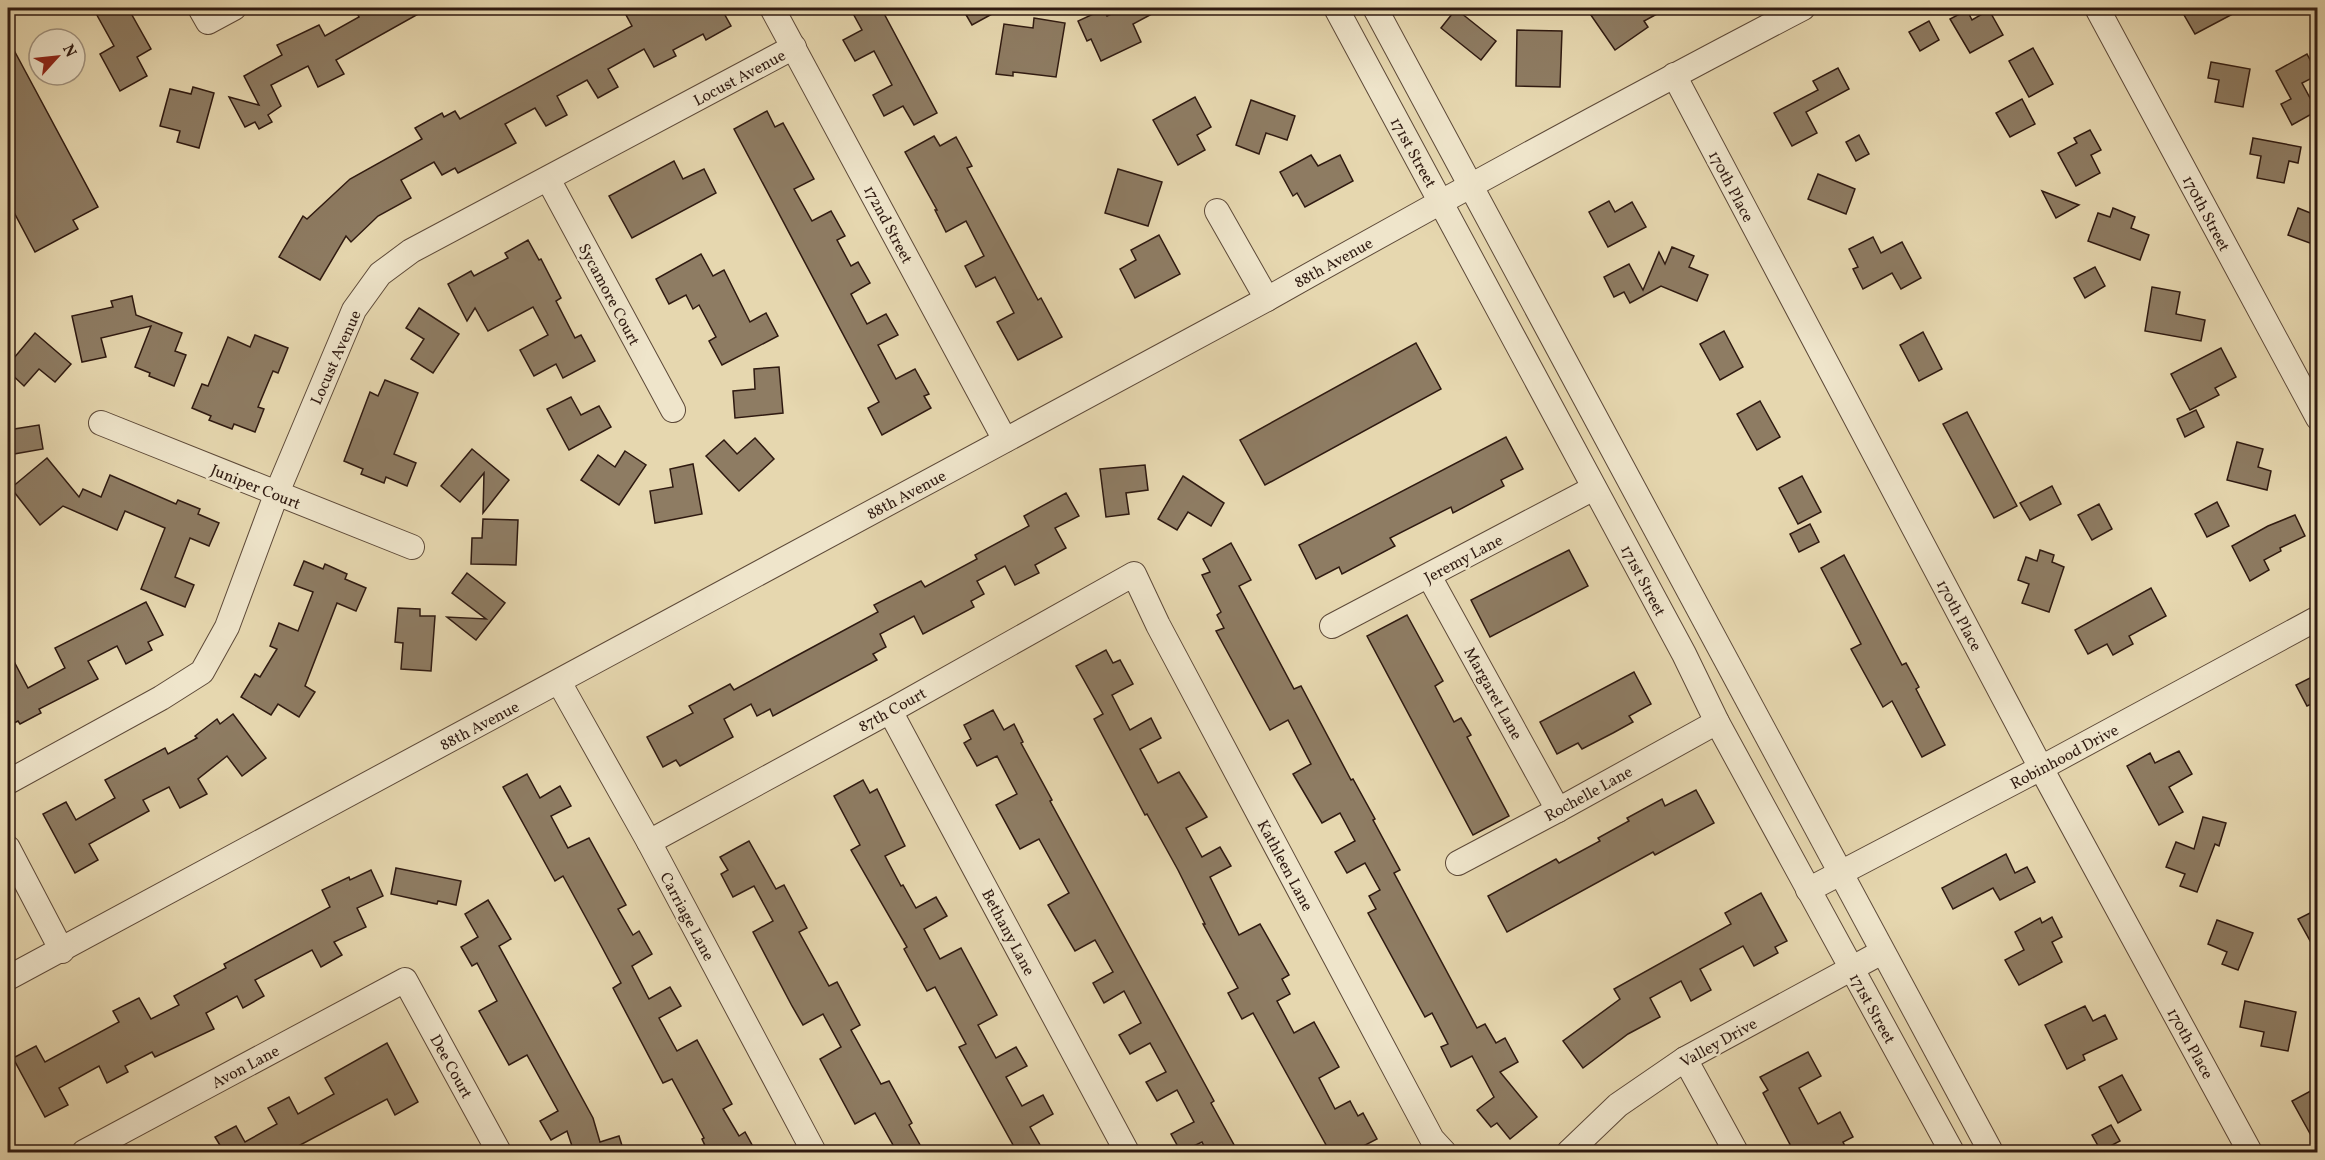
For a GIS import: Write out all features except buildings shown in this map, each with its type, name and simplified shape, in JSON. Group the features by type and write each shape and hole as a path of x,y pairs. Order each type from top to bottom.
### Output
{"street":[{"path":"204,15 234,8"},
{"name":"172nd Street","path":"772,8 1005,440"},
{"name":"171st Street","path":"1336,8 1684,654 1851,970 1952,1152"},
{"name":"171st Street","path":"1375,8 1991,1152"},
{"name":"88th Avenue","path":"8,978 62,951 1267,299 1441,201 1674,75 1803,8"},
{"name":"170th Street","path":"2097,8 2318,417"},
{"name":"Locust Avenue","path":"8,782 161,698 202,672 227,627 276,495 354,310 380,274 411,251 794,48"},
{"name":"170th Place","path":"1674,75 2041,768 2250,1152"},
{"name":"Sycamore Court","path":"548,179 673,410"},
{"path":"1217,211 1267,299"},
{"name":"Juniper Court","path":"101,423 276,495 412,547"},
{"name":"Jeremy Lane","path":"1332,626 1594,488"},
{"name":"87th Court","path":"649,842 890,711 1134,574"},
{"name":"Kathleen Lane","path":"1134,574 1158,625 1432,1139 1444,1152"},
{"name":"Margaret Lane","path":"1429,576 1558,810"},
{"name":"Robinhood Drive","path":"1808,890 2041,768 2318,618"},
{"name":"Carriage Lane","path":"559,682 649,842 814,1152"},
{"name":"Bethany Lane","path":"890,711 1128,1152"},
{"name":"Rochelle Lane","path":"1458,862 1718,722"},
{"path":"8,848 62,951"},
{"name":"Valley Drive","path":"1569,1152 1618,1105 1685,1059 1882,952"},
{"name":"Avon Lane","path":"84,1152 405,980"},
{"name":"Dee Court","path":"405,980 499,1152"},
{"path":"1685,1059 1736,1152"}]}
